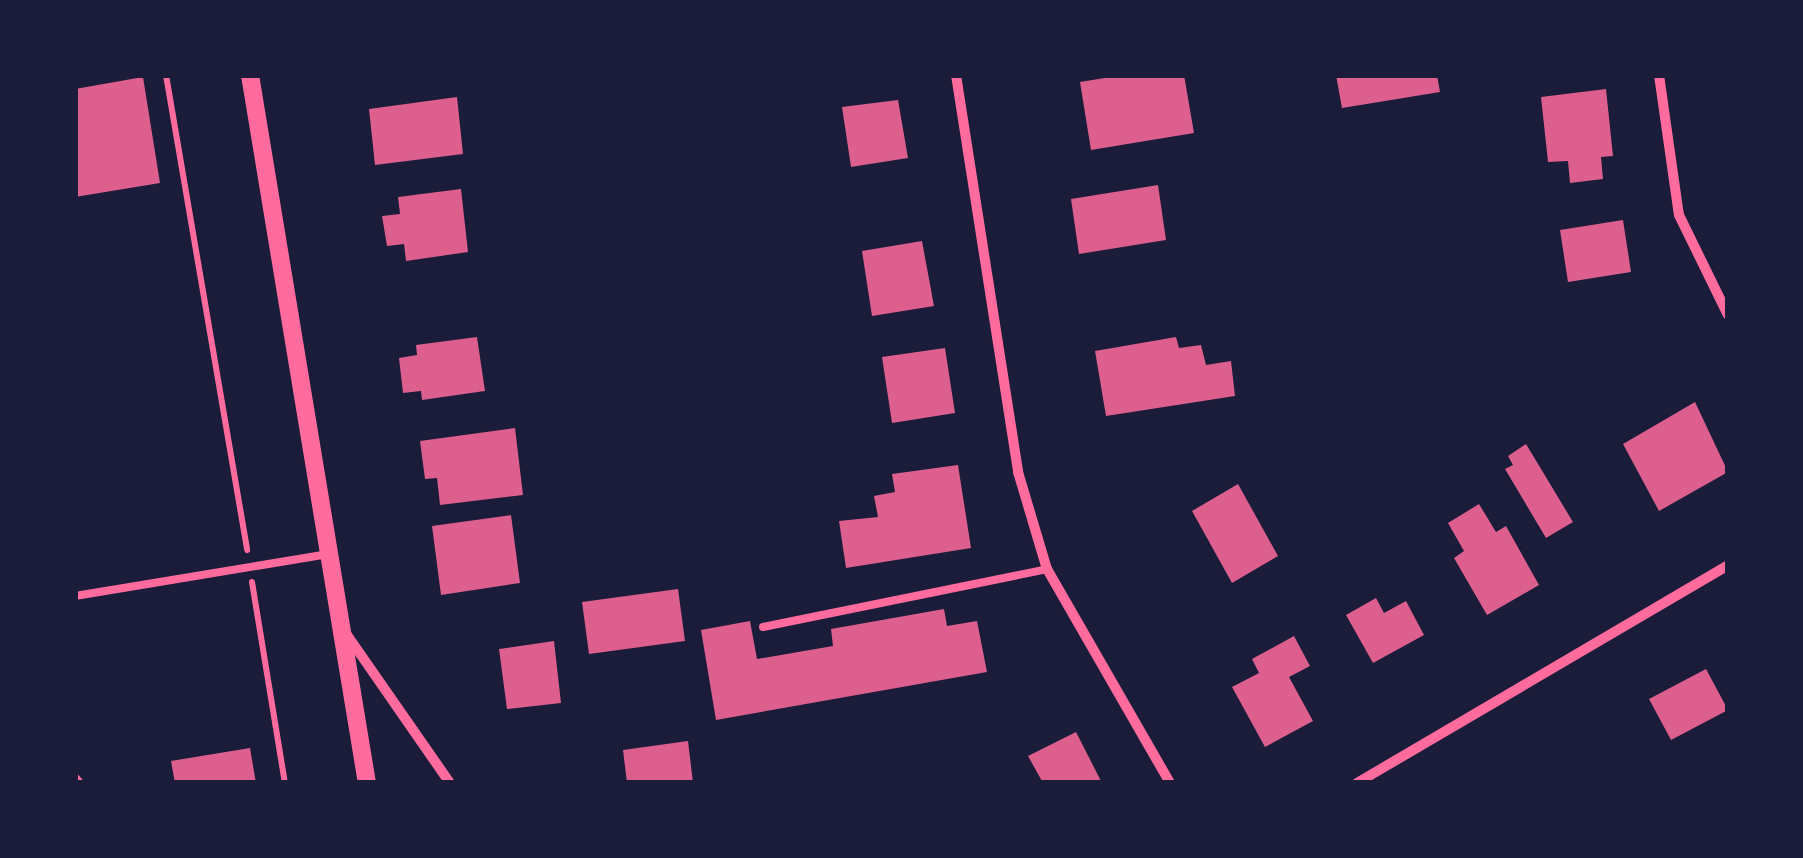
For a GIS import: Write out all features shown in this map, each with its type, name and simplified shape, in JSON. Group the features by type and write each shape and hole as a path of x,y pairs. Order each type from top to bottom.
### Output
{"street":[{"path":"250,75 367,783"},
{"path":"956,75 1018,472 1047,569 1170,783"},
{"path":"1659,75 1679,215 1728,315"},
{"path":"1358,783 1728,566"},
{"path":"341,625 450,783"}],"lane":[{"path":"75,596 330,554"},
{"path":"764,628 1047,569"}],"path":[{"path":"166,75 285,783"}],"building":[{"path":"1123,75 1184,75 1194,133 1091,150 1080,82"},
{"path":"1336,75 1437,75 1440,92 1342,108"},
{"path":"143,77 160,183 75,197 75,89"},
{"path":"1606,89 1613,156 1601,157 1603,179 1570,183 1568,161 1548,162 1541,97"},
{"path":"457,97 463,154 375,165 369,109"},
{"path":"898,100 908,158 851,167 842,107"},
{"path":"1158,185 1166,240 1079,254 1071,199"},
{"path":"461,189 468,252 406,261 404,244 387,246 382,216 400,214 398,197"},
{"path":"1623,220 1631,272 1568,282 1560,230"},
{"path":"922,241 934,306 872,316 862,251"},
{"path":"477,337 485,391 422,400 421,391 403,393 399,358 417,355 416,345"},
{"path":"1176,337 1179,348 1201,345 1206,365 1231,361 1235,396 1106,416 1095,351"},
{"path":"945,348 955,413 892,423 882,357"},
{"path":"1695,402 1728,472 1659,511 1623,444"},
{"path":"515,428 523,495 440,505 437,478 425,479 420,441"},
{"path":"1526,444 1573,522 1546,538 1505,469 1513,465 1508,456"},
{"path":"958,465 971,548 846,568 839,521 878,517 874,496 895,492 892,474"},
{"path":"1238,484 1278,556 1232,583 1192,511"},
{"path":"1479,504 1496,532 1506,526 1539,585 1487,615 1454,558 1464,551 1448,523"},
{"path":"511,515 520,583 441,595 432,526"},
{"path":"678,589 685,641 589,654 582,602"},
{"path":"1376,598 1384,613 1406,601 1424,635 1373,663 1346,615"},
{"path":"944,609 947,626 977,621 987,672 716,720 701,630 750,621 757,659 833,646 831,629"},
{"path":"1294,636 1310,666 1289,677 1313,721 1265,747 1232,687 1259,673 1252,659"},
{"path":"554,641 561,703 507,709 499,649"},
{"path":"1706,669 1728,710 1671,740 1649,699"},
{"path":"1076,732 1101,781 1043,783 1028,756"},
{"path":"688,741 693,783 627,783 623,750"},
{"path":"250,748 256,783 175,783 171,761"}]}
